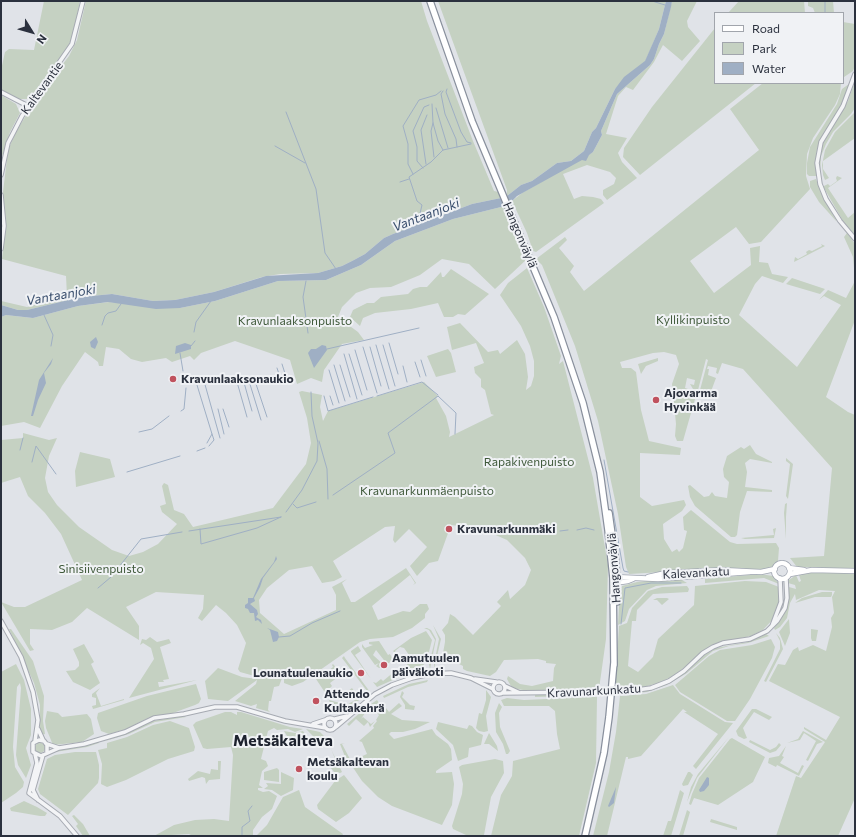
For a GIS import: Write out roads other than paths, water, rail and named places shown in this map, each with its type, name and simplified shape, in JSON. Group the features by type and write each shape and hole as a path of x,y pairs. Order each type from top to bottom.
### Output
{"highway":[{"name":"Hangonväylä","path":"430,1 472,121 510,210 568,354 583,403 600,472 615,580 614,665 604,753 585,836"}],"main road":[{"name":"Kalevankatu","path":"615,580 629,577 633,579 658,579 775,571 782,564 789,568"},
{"path":"788,576 789,568 855,571"},
{"path":"775,571 780,578 812,570"}],"street":[{"name":"Kaltevantie","path":"1,175 8,143 28,106 72,44 83,1"},
{"path":"855,74 843,106 823,138 817,163 820,184 826,199 840,221 855,239"},
{"path":"1,92 28,106"},
{"path":"1,195 4,226 1,249"},
{"name":"Kravunarkunkatu","path":"502,693 630,691 662,684 684,671 703,653 713,647 723,643 750,639 771,627 780,616 786,603 788,576"},
{"path":"771,627 781,602 780,578"},
{"path":"1,620 27,673 36,706 38,728 32,748 37,763 28,792 31,796 64,820 77,836"},
{"path":"35,754 45,754 59,748 84,744 125,732 154,718 184,714 215,707 232,706 251,710 285,721 312,724 331,730 377,693 412,678 433,674 451,673 475,679 501,682 504,686 502,693 496,693 493,689 475,679"},
{"path":"493,689 496,682"},
{"name":"Kravunarkunkatu","path":"504,686 520,693"},
{"path":"312,724 329,718 335,719 348,716"},
{"path":"335,719 336,727"},
{"path":"325,720 326,728"},
{"path":"38,728 45,743 45,754 33,790 38,800"},
{"path":"35,742 39,740 59,748"}],"water":[{"path":"666,1 672,1 671,7 664,34 654,59 650,65 617,94 601,131 602,135 593,152 589,155 586,161 582,160 517,196 512,201 512,209 507,196 521,185 532,181 557,163 571,161 584,151 592,132 596,128 615,89 624,77 645,61 659,29"},
{"path":"501,198 505,206 453,219 395,241 361,265 326,280 278,281 215,301 180,308 156,309 108,302 78,306 33,318 6,315 1,317 1,305 18,310 27,310 81,297 112,294 153,301 175,300 214,292 266,276 318,273 342,266 354,260 365,254 384,238 393,234 472,204"},
{"path":"96,337 98,342 95,349 91,347 90,342"},
{"path":"185,343 191,345 191,349 175,354 176,346"},
{"path":"322,345 326,346 327,350 314,368 308,353 311,349 316,349"},
{"path":"53,358 51,364 44,373 46,383 38,400 33,416 31,416 39,380"},
{"path":"276,556 277,559 263,578 254,598 255,601 250,604 257,610 258,614 256,617 261,620 262,624 258,620 255,621 254,613 250,613 248,609 245,608 245,605 248,603 248,598 253,598 261,579 274,562"},
{"path":"267,628 278,632 279,637 277,641 273,642 270,630"},
{"path":"707,777 709,778 709,785 704,791 700,792 699,790"},
{"path":"616,787 614,803 609,807 608,806"}],"waterway":[{"path":"652,1 665,5"},
{"path":"825,1 825,12"},
{"path":"447,89 446,92 461,132 467,142 471,143"},
{"path":"413,174 408,164 408,144 403,126 419,100 436,95 441,91"},
{"path":"443,91 441,94 445,114 456,139 457,147"},
{"path":"432,104 433,123 438,141 443,150"},
{"path":"423,168 417,161 417,147 413,131 424,107 429,105"},
{"path":"436,108 448,148"},
{"path":"286,112 316,189 325,253 336,269"},
{"path":"426,164 421,130 427,115"},
{"path":"433,123 431,131 434,157"},
{"name":"Vantaanjoki","path":"417,226 422,205 417,201 409,177 431,162 443,150 471,144"},
{"path":"275,146 305,163"},
{"path":"400,182 409,179"},
{"path":"306,281 303,297 308,333"},
{"path":"194,332 196,322 211,301"},
{"path":"102,325 105,316 108,313 116,311 121,304"},
{"path":"44,315 53,335 51,346"},
{"path":"327,349 419,328"},
{"path":"191,346 195,341"},
{"path":"389,343 398,374"},
{"path":"376,345 389,389"},
{"path":"383,345 395,386"},
{"path":"363,347 377,393"},
{"path":"370,347 381,386"},
{"path":"355,350 367,390"},
{"path":"180,353 183,371"},
{"path":"344,354 357,399"},
{"path":"349,354 362,395"},
{"path":"421,360 426,376"},
{"path":"415,362 420,377"},
{"path":"282,364 288,383"},
{"path":"334,365 345,401"},
{"path":"340,365 350,397"},
{"path":"403,366 407,382"},
{"path":"277,368 281,380"},
{"path":"329,370 339,403"},
{"path":"243,379 252,411"},
{"path":"204,381 220,438"},
{"path":"249,381 261,420"},
{"path":"237,382 247,417"},
{"path":"377,396 422,382 438,395"},
{"path":"256,384 267,417"},
{"path":"197,385 212,434 207,443"},
{"path":"181,411 184,409 186,388"},
{"path":"286,512 302,490 317,461 318,443 312,416 311,392"},
{"path":"324,396 328,411 373,397"},
{"path":"330,396 333,405"},
{"path":"333,495 395,453 388,433 438,396 456,413 455,434"},
{"path":"218,409 224,434"},
{"path":"223,409 229,427"},
{"path":"139,432 152,429 169,416"},
{"path":"209,446 214,440 212,434"},
{"path":"20,450 23,438"},
{"path":"319,441 327,469 328,499"},
{"path":"32,462 36,446 56,474"},
{"path":"197,451 205,448"},
{"path":"127,472 180,456"},
{"path":"604,460 623,568 624,571 628,572"},
{"path":"293,504 297,508 316,502"},
{"path":"200,529 201,544 257,528 281,517"},
{"path":"189,531 281,517"},
{"path":"577,530 586,528 594,530"},
{"path":"560,531 568,530"},
{"path":"98,588 111,577 141,539 182,532"},
{"path":"621,624 625,588 651,583 681,583"},
{"path":"279,637 290,636 312,623 340,611"},
{"path":"242,836 242,827 250,821 248,811 252,806"}],"place":[{"name":"Kravunlaaksonaukio","path":"173,379"},
{"name":"Ajovarma Hyvinkää","path":"656,400"},
{"name":"Kravunarkunmäki","path":"449,529"},
{"name":"Aamutuulen päiväkoti","path":"384,665"},
{"name":"Lounatuulenaukio","path":"361,673"},
{"name":"Attendo Kultakehrä","path":"316,701"},
{"name":"Metsäkaltevan koulu","path":"299,769"}],"district":[{"name":"Metsäkalteva","path":"283,741"}],"park label":[{"name":"Kyllikinpuisto","path":"693,320"},
{"name":"Kravunlaaksonpuisto","path":"295,321"},
{"name":"Rapakivenpuisto","path":"529,462"},
{"name":"Kravunarkunmäenpuisto","path":"427,491"},
{"name":"Sinisiivenpuisto","path":"101,569"}]}
